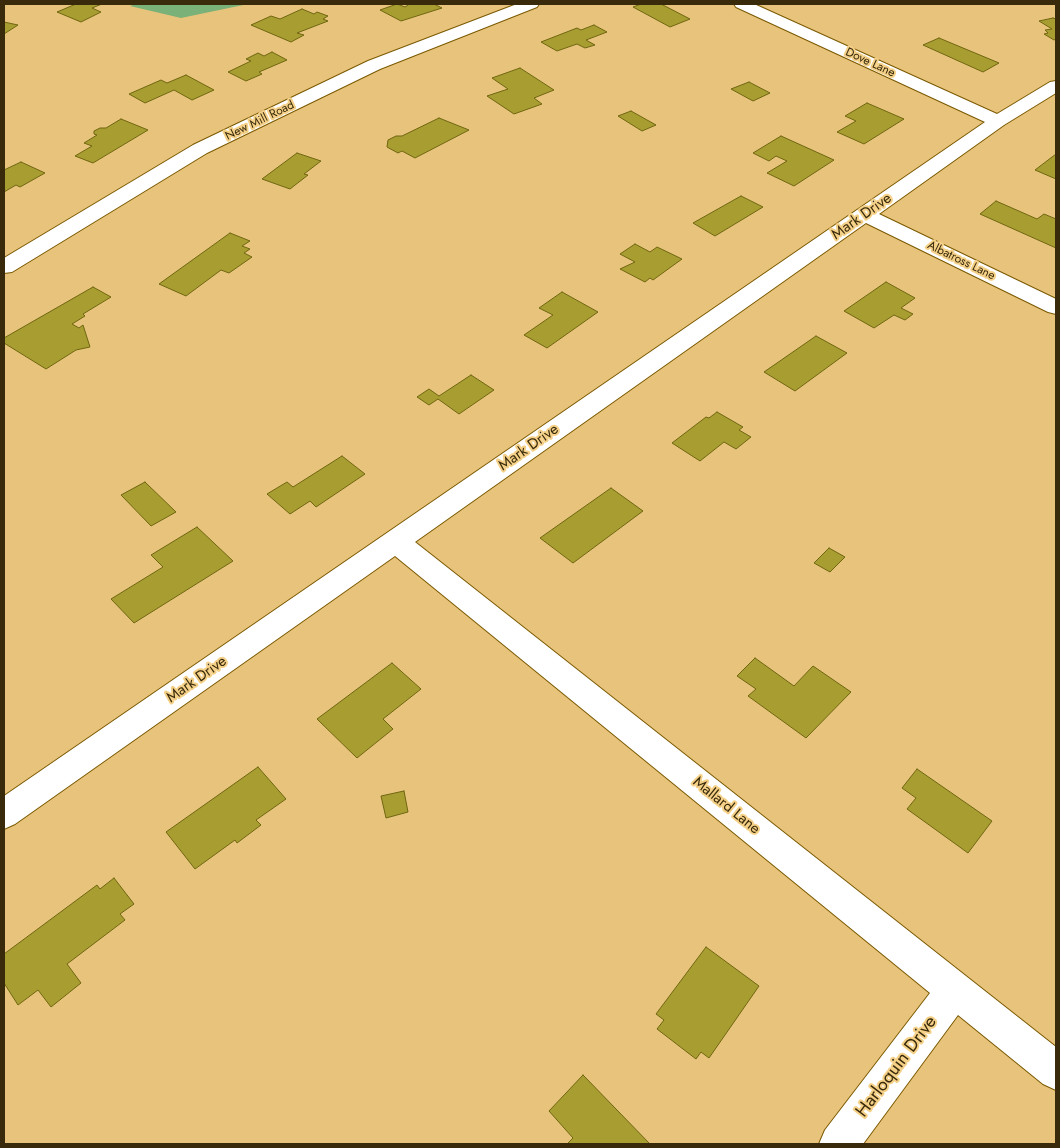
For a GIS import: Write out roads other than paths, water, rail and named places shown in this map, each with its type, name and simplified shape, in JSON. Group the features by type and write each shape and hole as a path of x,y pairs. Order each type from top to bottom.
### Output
{"street":[{"name":"New Mill Road","path":"4,267 200,149 374,66 531,4"},
{"name":"Dove Lane","path":"742,4 998,121"},
{"name":"Mark Drive","path":"4,814 998,121 1056,86"},
{"name":"Albatross Lane","path":"865,215 1056,307"},
{"name":"Mallard Lane","path":"395,541 1056,1071"},
{"name":"Harloquin Drive","path":"840,1144 955,990"}]}
